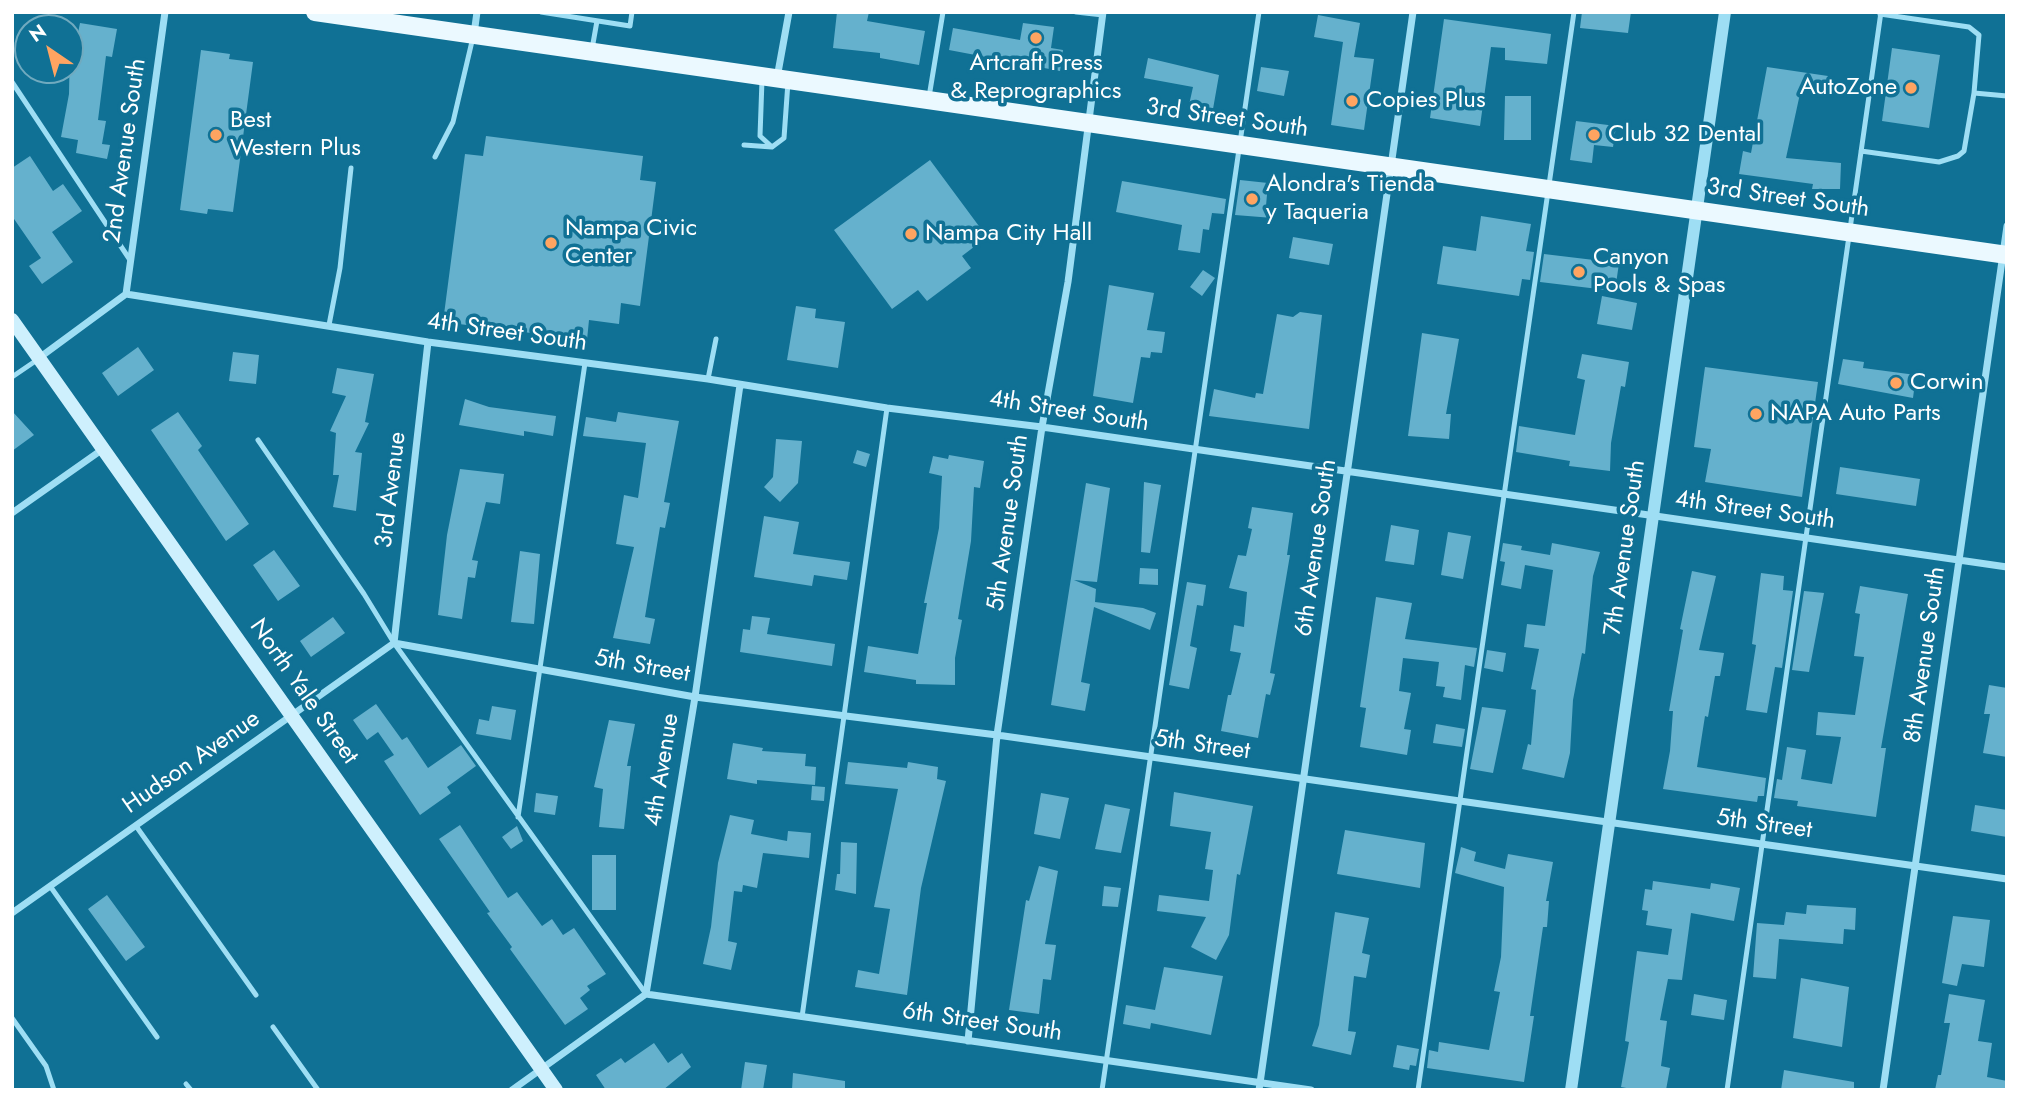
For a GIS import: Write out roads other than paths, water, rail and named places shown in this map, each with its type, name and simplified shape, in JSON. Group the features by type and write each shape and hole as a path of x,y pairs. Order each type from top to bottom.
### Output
{"main road":[{"name":"3rd Street South","path":"317,12 2005,255"},
{"name":"North Yale Street","path":"12,320 556,1090"}],"street":[{"name":"2nd Avenue South","path":"126,294 165,12"},
{"path":"474,35 477,12"},
{"path":"776,78 789,12"},
{"name":"6th Avenue South","path":"1260,1086 1413,12"},
{"name":"7th Avenue South","path":"1571,1090 1725,12"},
{"name":"5th Avenue South","path":"968,1041 997,736 1042,427 1068,282 1103,14"},
{"name":"8th Avenue South","path":"1883,1090 2005,255 2007,226"},
{"path":"39,358 126,294"},
{"name":"4th Street South","path":"126,294 428,342 708,379 887,408 1042,427 2007,567"},
{"name":"3rd Avenue","path":"394,643 428,342"},
{"name":"4th Avenue","path":"646,995 695,696 740,385"},
{"path":"12,513 103,449"},
{"name":"5th Street","path":"394,643 695,696 997,736 2007,879"},
{"name":"Hudson Avenue","path":"12,913 394,643"},
{"path":"512,1090 646,995"},
{"name":"6th Street South","path":"646,995 1107,1060 1260,1086 1311,1090"}],"lane":[{"path":"541,12 630,26 632,12"},
{"path":"929,100 943,12"},
{"path":"1076,12 1103,14"},
{"path":"1102,1090 1259,12"},
{"path":"1418,1090 1502,494 1574,12"},
{"path":"1727,1090 1849,233 1881,13 1969,27 1979,35 1974,93 1964,151 1958,156 1939,162 1861,151"},
{"path":"592,52 597,21"},
{"path":"435,157 453,122 474,35"},
{"path":"772,147 760,136 776,78"},
{"path":"744,145 772,147 784,138 776,78"},
{"path":"12,82 130,261"},
{"path":"1974,93 2007,96"},
{"path":"329,325 340,268 351,168"},
{"path":"708,379 716,339"},
{"path":"12,377 39,358"},
{"path":"518,817 585,363"},
{"path":"802,1017 887,408"},
{"path":"258,440 364,594 394,643 646,995"},
{"path":"136,826 256,995"},
{"path":"50,886 157,1037"},
{"path":"12,1018 46,1066 54,1090"},
{"path":"273,1027 318,1090"},
{"path":"186,1083 191,1090"}],"place":[{"name":"Artcraft Press & Reprographics","path":"1036,38"},
{"name":"AutoZone","path":"1911,88"},
{"name":"Copies Plus","path":"1352,101"},
{"name":"Best Western Plus","path":"216,135"},
{"name":"Club 32 Dental","path":"1594,135"},
{"name":"Alondra's Tienda y Taqueria","path":"1252,199"},
{"name":"Nampa City Hall","path":"911,234"},
{"name":"Nampa Civic Center","path":"551,243"},
{"name":"Canyon Pools & Spas","path":"1579,272"},
{"name":"Corwin","path":"1896,383"},
{"name":"NAPA Auto Parts","path":"1756,414"}]}
